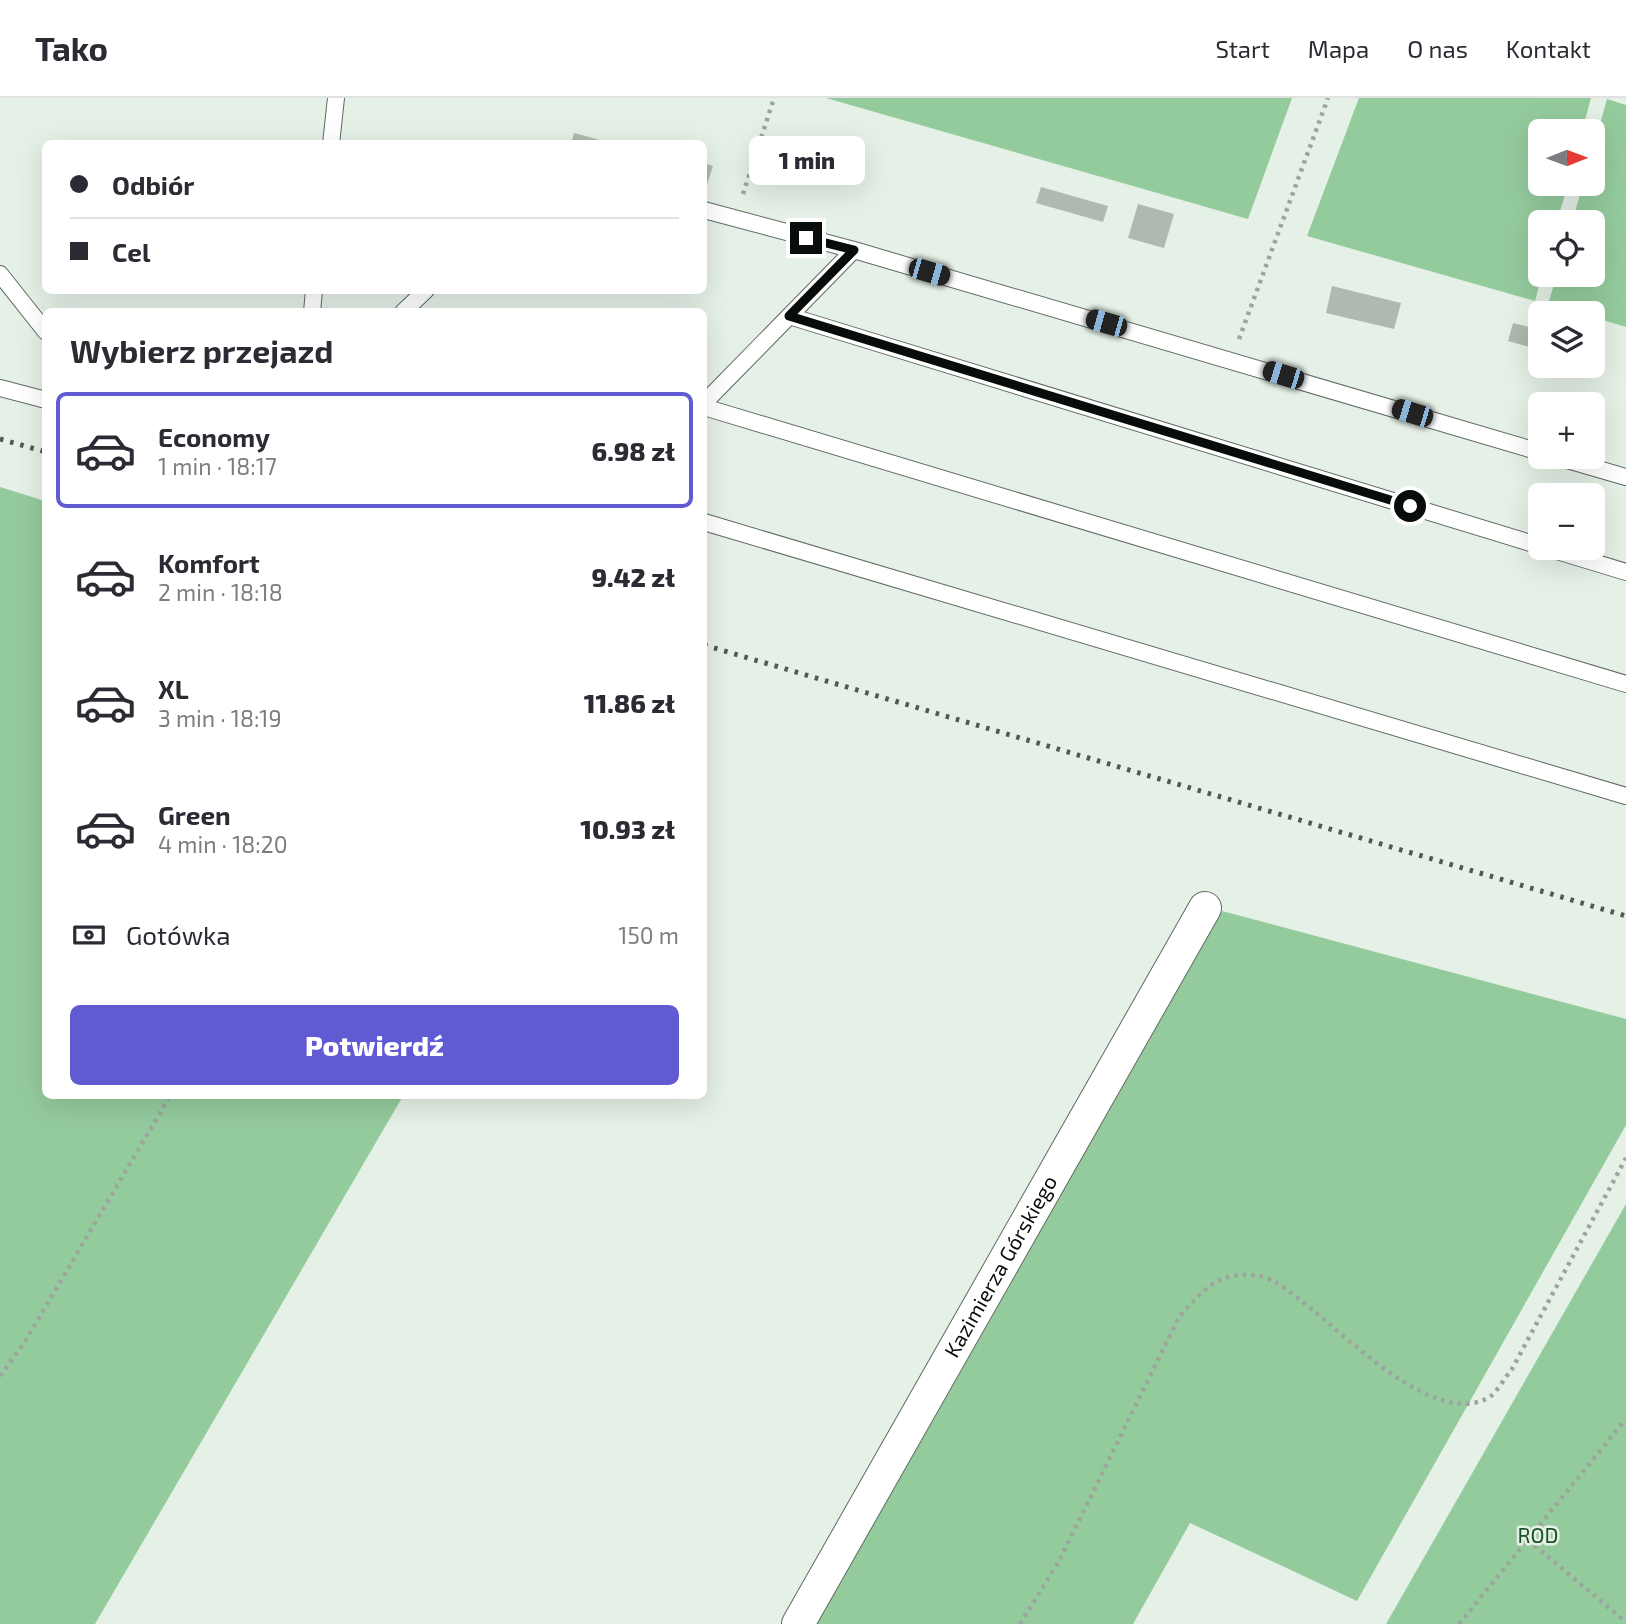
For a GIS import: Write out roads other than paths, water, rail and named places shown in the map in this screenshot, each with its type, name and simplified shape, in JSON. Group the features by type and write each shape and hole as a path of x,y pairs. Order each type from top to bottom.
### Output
{"street":[{"name":"Kazimierza Górskiego","path":"798,1624 1205,908"}],"lane":[{"path":"331,140 336,98"},
{"path":"707,212 854,250 1528,448"},
{"path":"707,402 854,250"},
{"path":"0,274 42,326"},
{"path":"407,308 422,294"},
{"path":"789,316 1528,542"},
{"path":"0,388 42,399"},
{"path":"707,406 1626,684"},
{"path":"1598,469 1626,477"},
{"path":"707,524 1626,796"},
{"path":"1586,560 1626,572"}],"railway":[{"path":"0,439 42,451"},
{"path":"707,646 1626,916"}],"park label":[{"name":"ROD","path":"1538,1536"}]}
